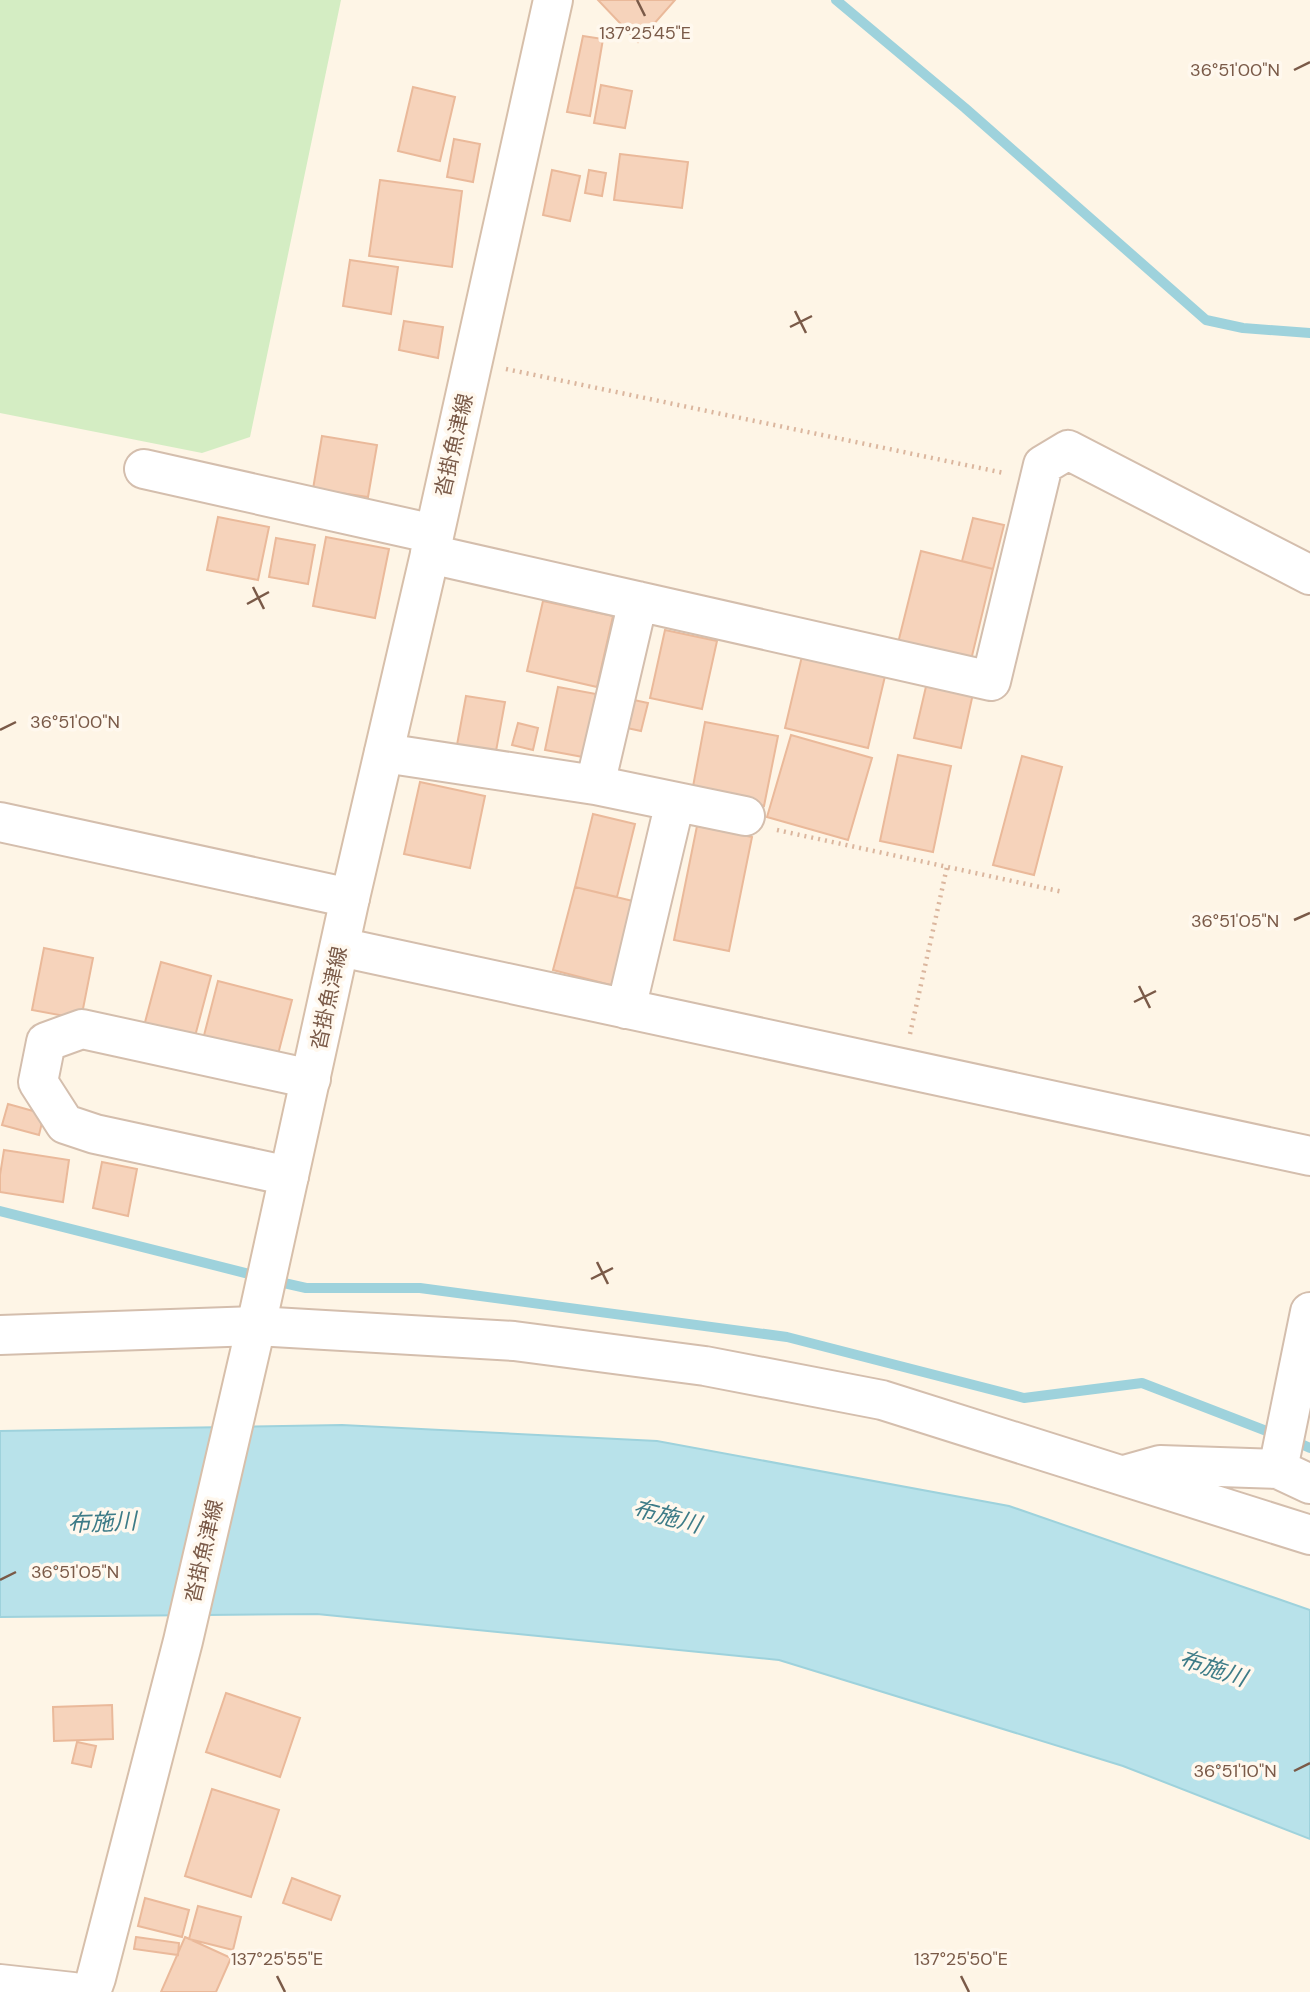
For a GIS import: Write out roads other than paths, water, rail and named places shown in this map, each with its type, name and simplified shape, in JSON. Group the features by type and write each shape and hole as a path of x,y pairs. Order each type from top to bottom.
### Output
{"street":[{"name":"沓掛魚津線","path":"91,1992 183,1641 553,0"},
{"path":"145,469 638,601 991,681 1043,465 1068,450 1310,575"},
{"path":"595,785 638,601"},
{"path":"384,753 595,785 745,816"},
{"path":"626,1009 675,802"},
{"path":"0,822 350,898"},
{"path":"340,947 1310,1156"},
{"path":"289,1176 95,1134 65,1124 38,1082 46,1042 82,1029 311,1079"},
{"path":"1123,1476 1160,1465 1294,1477 1310,1312"},
{"path":"0,1335 256,1326 514,1342 705,1366 881,1400 1310,1535"},
{"path":"0,1984 73,1992"}],"water":[{"name":"布施川","path":"342,1425 657,1441 1009,1506 1310,1610 1310,1839 1123,1766 779,1660 317,1614 0,1617 0,1431"}],"waterway":[{"path":"836,0 965,108 1206,320 1243,328 1310,333"},
{"path":"0,1211 261,1277"},
{"path":"275,1281 306,1288 420,1288 787,1337 1024,1398 1142,1383 1277,1435"},
{"path":"1292,1440 1310,1448"}]}
